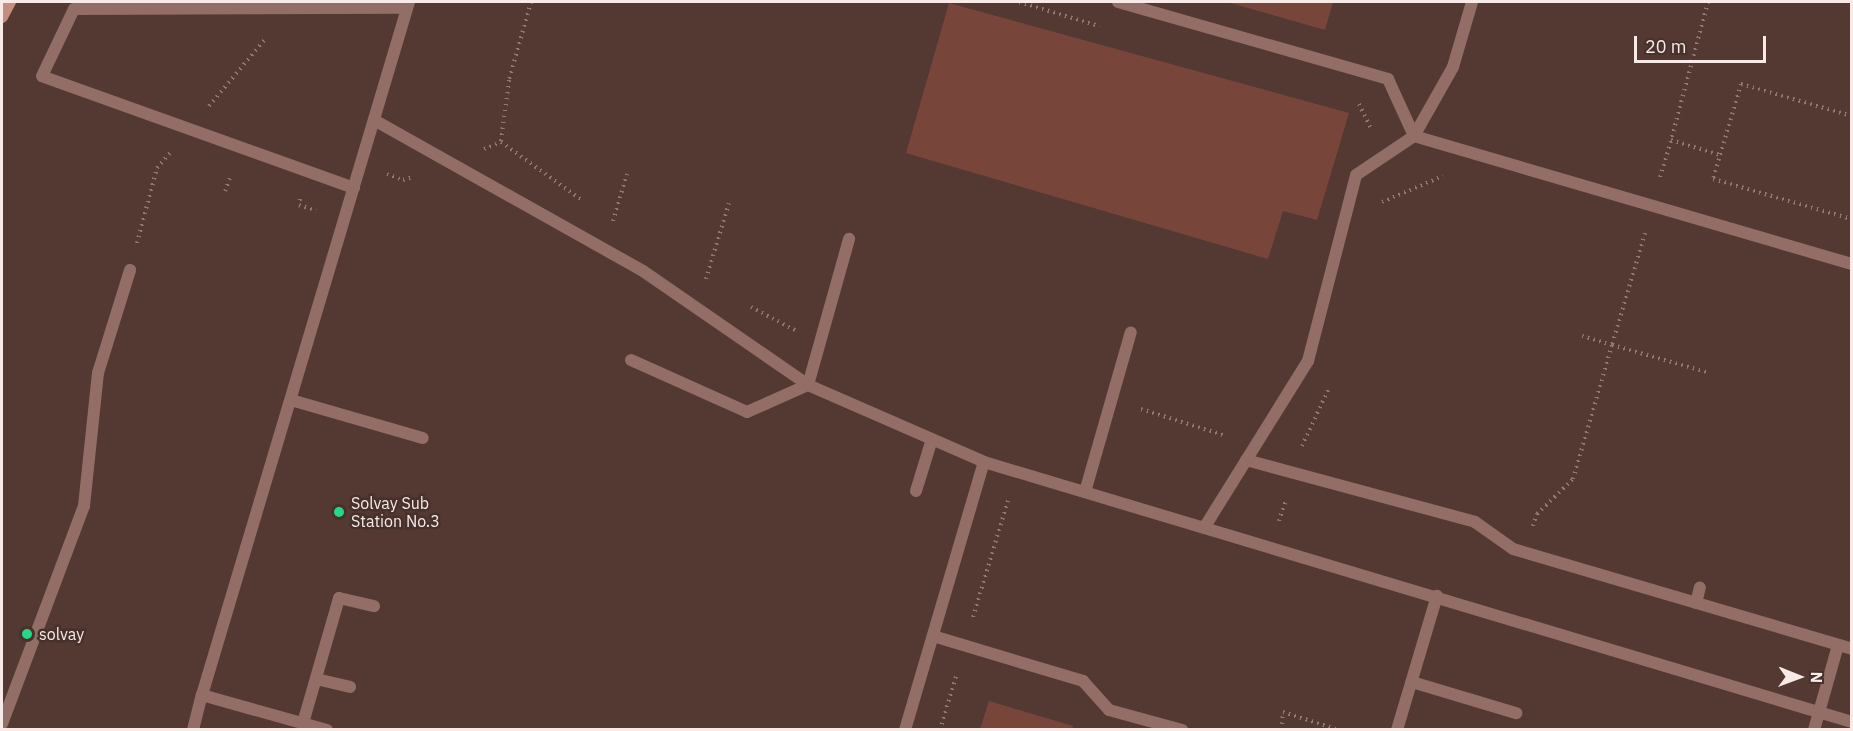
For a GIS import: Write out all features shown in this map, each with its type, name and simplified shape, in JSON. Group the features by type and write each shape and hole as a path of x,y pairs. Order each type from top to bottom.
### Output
{"main road":[{"path":"2,17 9,2"}],"lane":[{"path":"1118,2 1388,79 1414,136 1851,264"},
{"path":"1204,528 1308,361 1356,175 1414,136 1452,68 1472,2"},
{"path":"194,729 202,695 291,400 354,188 408,5 74,9 42,76 354,188"},
{"path":"374,120 642,271 808,385 984,462 1851,722"},
{"path":"808,385 849,239"},
{"path":"2,724 84,506 98,373 130,270"},
{"path":"1084,492 1131,332"},
{"path":"631,360 747,412 808,385"},
{"path":"291,400 423,438"},
{"path":"916,491 932,439"},
{"path":"1246,460 1476,522 1513,549 1848,647 1814,729"},
{"path":"906,729 984,462"},
{"path":"1696,603 1700,587"},
{"path":"1397,729 1437,596"},
{"path":"303,723 339,598 374,606"},
{"path":"933,636 1083,681 1109,710 1182,729"},
{"path":"316,679 350,687"},
{"path":"1412,682 1516,713"},
{"path":"202,695 327,729"}],"path":[{"path":"531,2 509,80 501,142 585,202"},
{"path":"1019,2 1110,29"},
{"path":"1525,552 1537,514 1573,479 1671,140 1708,2"},
{"path":"1851,116 1741,84 1713,179 1851,219"},
{"path":"1350,101 1361,105 1398,193"},
{"path":"1671,140 1720,155"},
{"path":"1379,211 1383,200 1451,173"},
{"path":"613,222 627,174"},
{"path":"705,282 729,204"},
{"path":"604,216 622,228"},
{"path":"1634,228 1645,231"},
{"path":"696,276 715,287"},
{"path":"744,303 804,335 815,359"},
{"path":"1582,336 1707,372"},
{"path":"1272,548 1293,472 1331,380"},
{"path":"1143,401 1140,411 1256,444"},
{"path":"940,729 1010,494 977,484"},
{"path":"1282,729 1283,712 1339,729"}],"shaded area":[{"path":"10,2 1851,2 1851,729 2,730 2,17"},
{"path":"1227,2 1333,2 1325,30"},
{"path":"949,3 1349,113 1317,220 1283,211 1268,259 906,153"},
{"path":"989,701 1073,726 1072,729 980,729"}],"place":[{"name":"Solvay Sub Station No.3","path":"339,512"},
{"name":"solvay","path":"27,634"}]}
